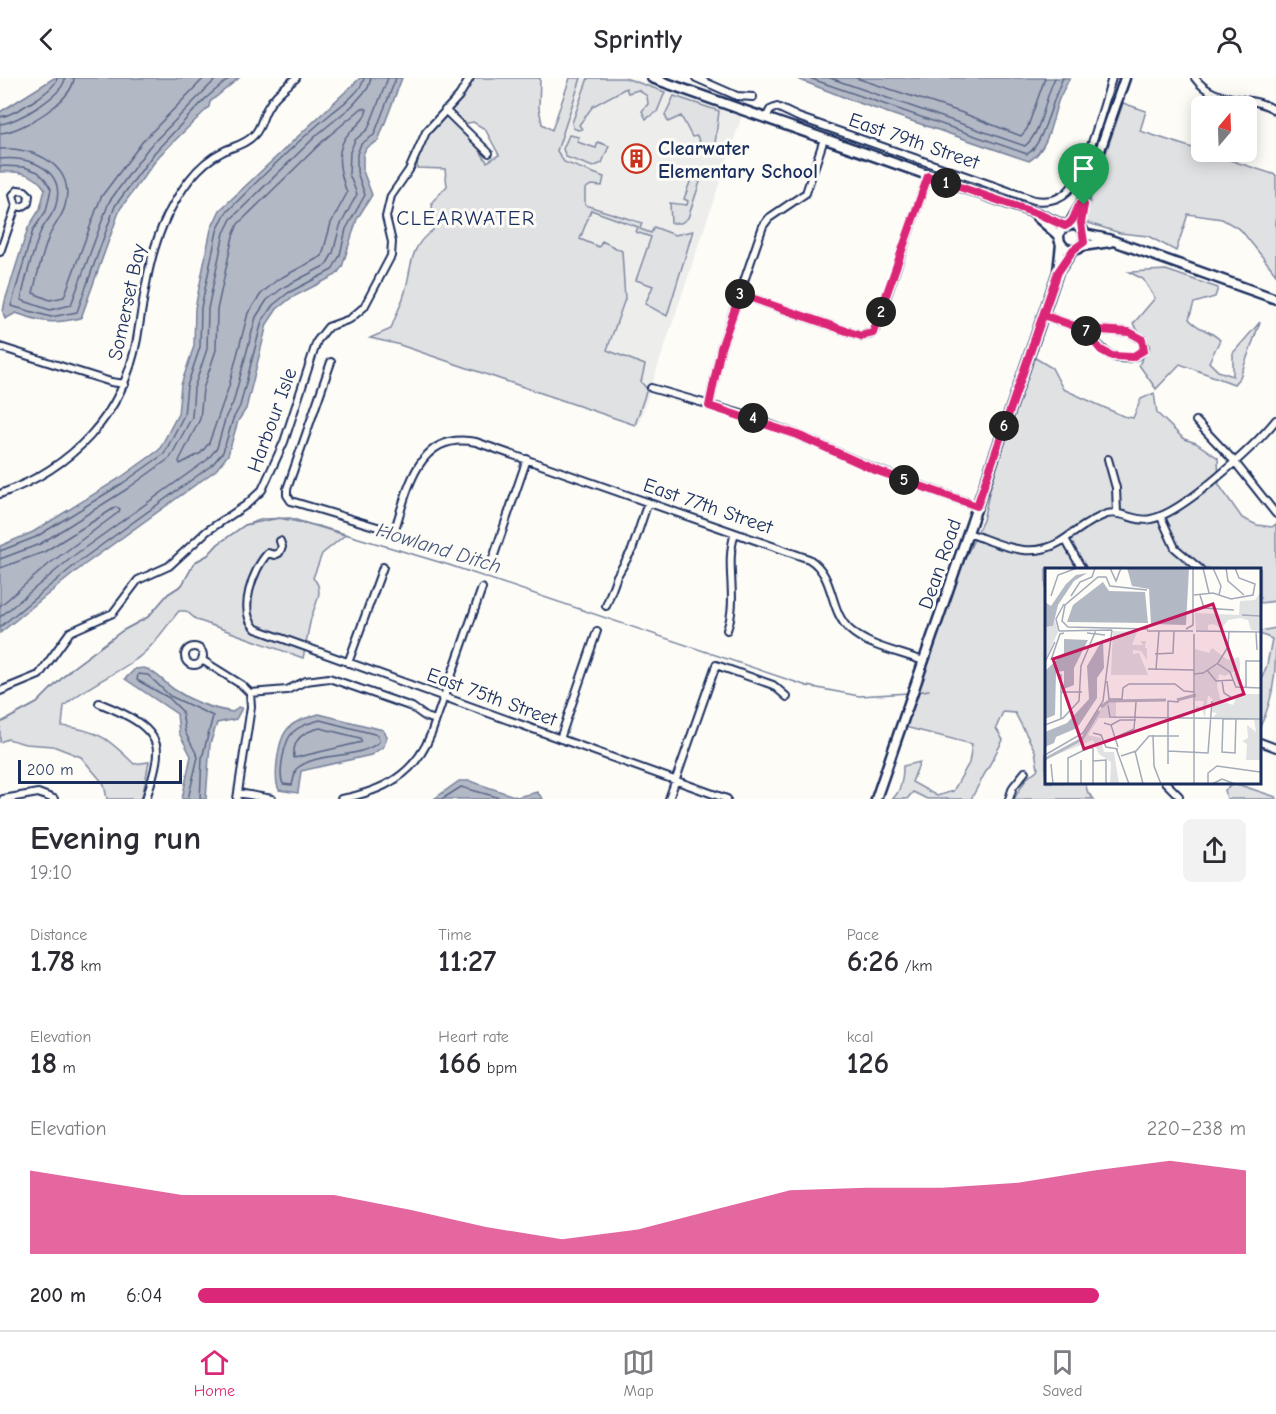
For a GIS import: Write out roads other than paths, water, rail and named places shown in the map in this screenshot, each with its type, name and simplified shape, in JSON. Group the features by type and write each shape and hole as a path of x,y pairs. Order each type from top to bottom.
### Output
{"street":[{"name":"Somerset Bay","path":"0,494 32,481 74,453 107,417 125,384 135,349 150,263 171,209 200,167 216,155 244,143 255,135 270,103 296,78"},
{"name":"Harbour Isle","path":"0,691 39,675 70,632 113,613 138,580 169,566 207,531 246,506 262,490 284,442 318,338 328,327 350,319 360,312 389,262 392,246 386,222 388,203 409,170 426,132 470,78"},
{"name":"East 79th Street","path":"652,78 1083,231"},
{"path":"696,78 737,96 753,97"},
{"name":"East 79th Street","path":"766,118 770,110 777,107 798,117 1034,200 1044,201 1059,197 1077,179 1112,78"},
{"path":"1060,240 1082,202 1125,78"},
{"path":"1195,78 1215,95 1259,102 1276,111"},
{"path":"445,110 489,153"},
{"path":"709,406 721,348 764,225 806,193 824,139"},
{"path":"740,294 861,336 870,334 876,328 928,176"},
{"path":"1082,202 1084,205 1083,231 1077,248 1110,242"},
{"path":"0,252 16,206"},
{"name":"East 79th Street","path":"1035,214 1060,240 1077,248"},
{"path":"1083,231 1276,299"},
{"name":"Dean Road","path":"876,799 1058,272 1060,240"},
{"name":"Dean Road","path":"1058,272 1077,248"},
{"path":"1043,315 1083,329 1134,333 1142,339 1144,350 1132,357 1112,356 1101,350 1083,329"},
{"path":"0,347 111,382 125,384"},
{"name":"East 77th Street","path":"331,362 287,495 295,503 394,532 417,468 428,452 441,444 467,440 527,459 816,563 826,575 839,615 850,630 867,641 923,661"},
{"path":"651,388 798,435 875,470 977,506"},
{"path":"968,533 1025,551 1045,549 1092,521 1117,513 1140,520 1161,517 1208,485 1276,420"},
{"path":"1196,421 1234,461 1276,514"},
{"path":"490,567 527,459"},
{"path":"1108,459 1116,488 1117,513"},
{"path":"606,606 617,576 632,550 648,502"},
{"path":"1161,517 1175,548 1198,568"},
{"path":"727,630 733,602 730,555 735,533"},
{"path":"1065,539 1081,568"},
{"name":"East 75th Street","path":"280,541 280,552 274,555 268,553 260,564 245,608 249,621 261,632 727,799"},
{"path":"348,663 383,567"},
{"path":"342,799 377,790 399,778 421,755 436,720 482,588"},
{"path":"560,739 597,631"},
{"path":"202,660 242,685 250,693 251,707 237,796 272,799"},
{"path":"669,799 716,666 773,685 787,697"},
{"path":"250,693 286,690 306,681 329,678 412,706 426,717 436,720"},
{"path":"99,704 130,717 155,742 157,758 146,799"},
{"path":"1261,742 1276,748"},
{"path":"1009,799 1013,787 1025,772"},
{"path":"1166,784 1179,796"},
{"path":"3,799 38,793 52,798"}],"water":[{"path":"54,78 239,78 210,102 209,107 159,156 120,209 81,318 48,322 16,313 5,319 3,312 5,301 28,228 40,209 45,189 36,179 26,174 0,172 0,112"},
{"path":"360,78 402,78 378,141 366,148 363,155 363,171 372,195 357,219 342,267 336,275 291,298 277,309 267,324 246,409 238,421 228,455 216,470 84,565 0,633 0,546 33,532 120,478 159,450 178,414 181,385 194,346 195,308 211,229 220,210"},
{"path":"795,78 1070,78 1059,99 1046,141 1029,161 856,102"},
{"path":"144,668 182,694 203,704 233,712 238,707 242,708 236,719 217,723 210,744 206,799 182,799 191,756 179,733 177,714 125,679 135,669"},
{"path":"319,714 383,730 387,736 384,746 371,755 301,771 298,793 279,790 276,769 283,736 289,727 297,722"},
{"path":"459,781 470,781 517,797 537,792 543,799 434,799"}],"waterway":[{"name":"Howland Ditch","path":"0,723 37,703 71,669 122,631 148,617 168,594 182,585 195,562 208,555 218,544 245,525 279,518 318,526 449,565 807,686 859,696 909,693"},
{"name":"Howland Ditch","path":"917,692 929,690"}],"place":[{"name":"Clearwater Elementary School","path":"637,159"}],"district":[{"name":"CLEARWATER","path":"466,218"}]}
